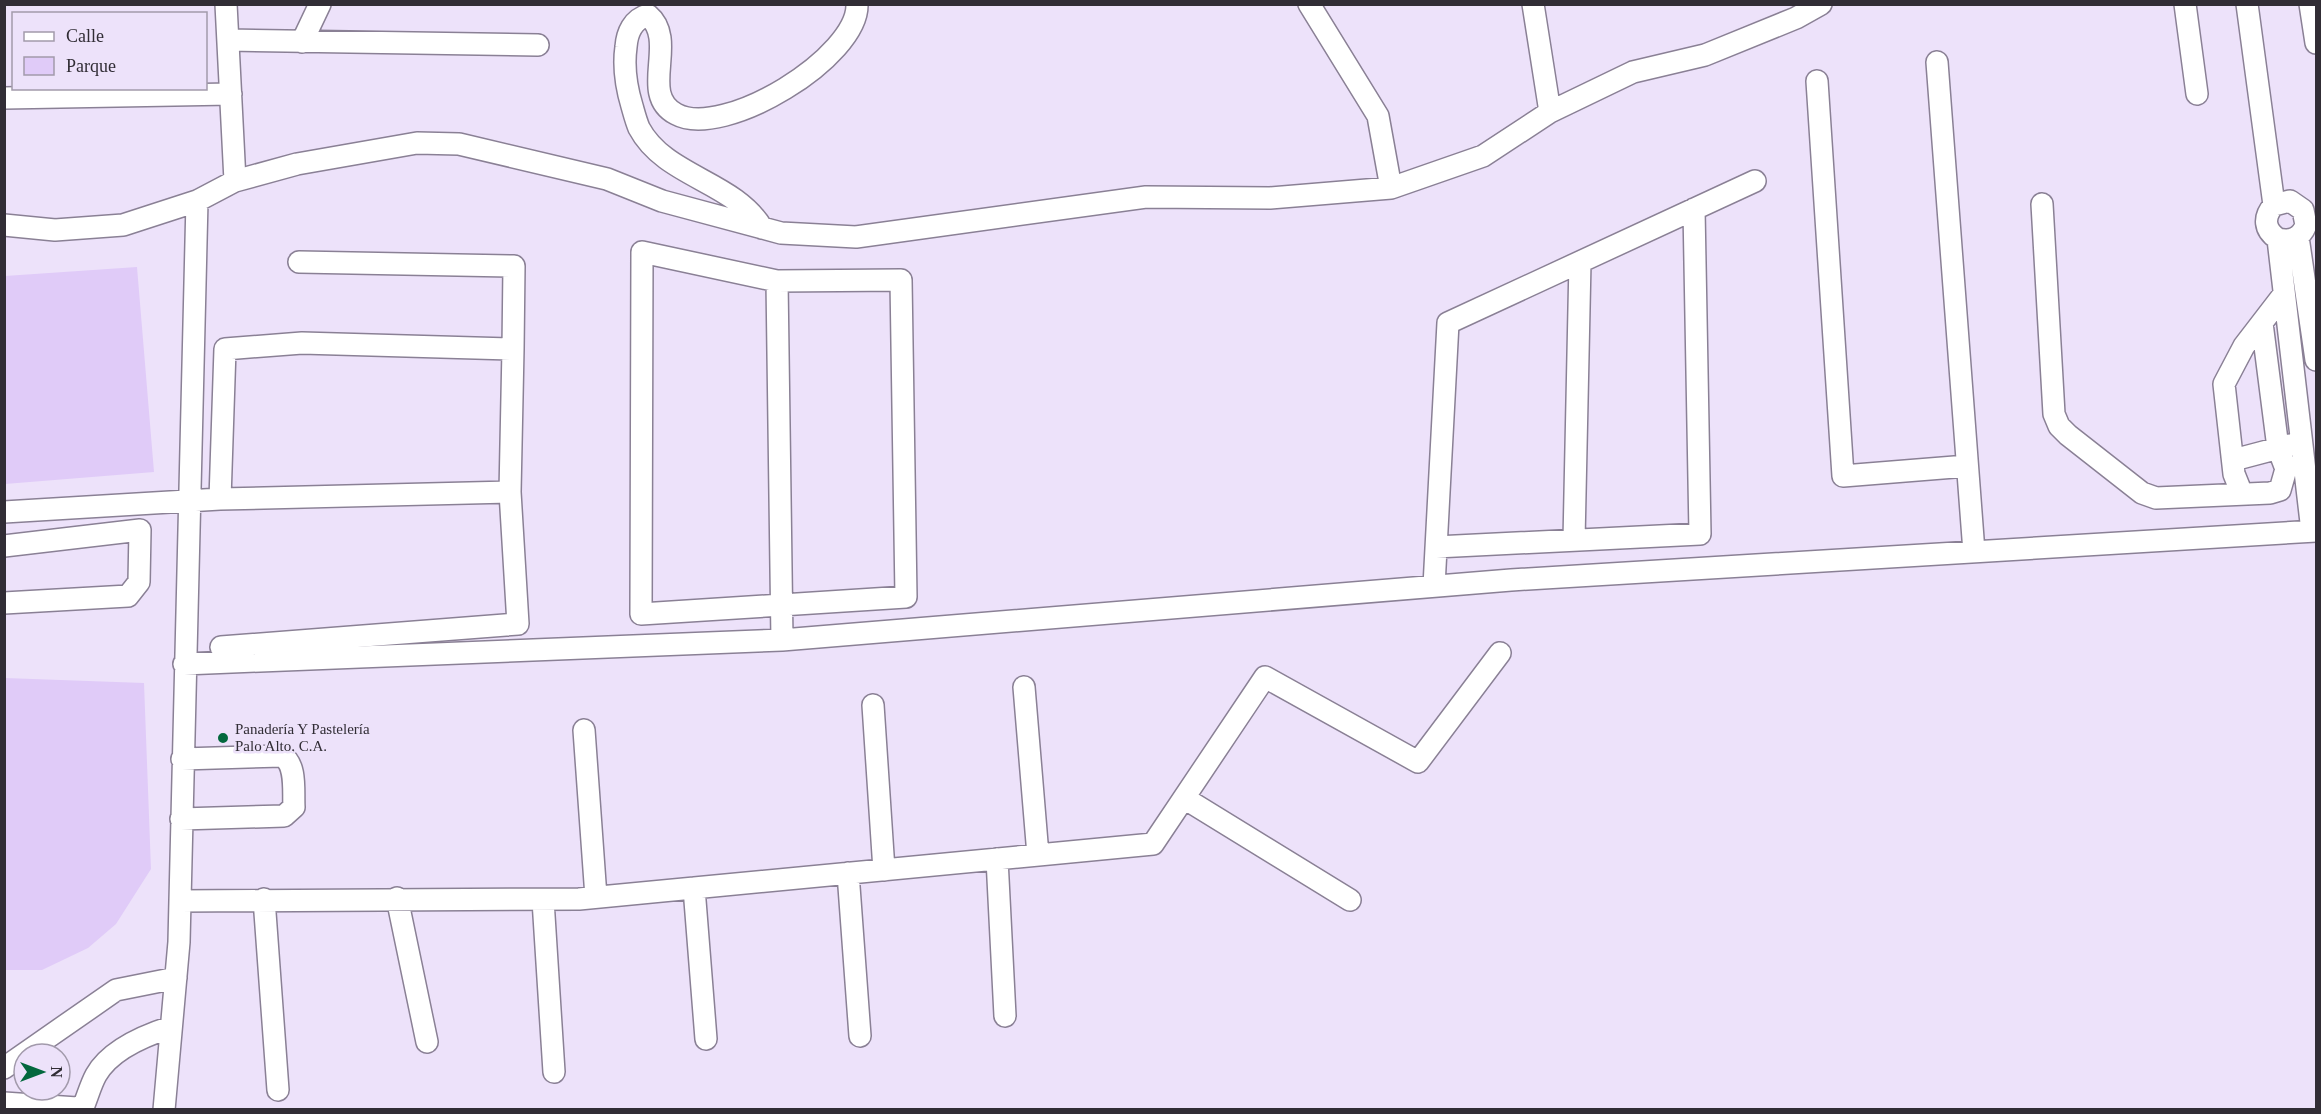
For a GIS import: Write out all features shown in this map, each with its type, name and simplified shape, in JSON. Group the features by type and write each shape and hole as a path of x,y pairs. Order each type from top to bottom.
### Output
{"street":[{"path":"226,4 235,181"},
{"path":"302,42 320,4"},
{"path":"762,228 754,214 718,186 699,178 655,149 639,128 624,76 626,45 631,29 641,17 648,15 656,22 661,32 657,76 662,97 667,108 676,114 696,119 744,110 767,99 810,71 830,54 849,31 855,20 857,4"},
{"path":"1309,4 1378,116 1391,188"},
{"path":"1533,4 1550,112"},
{"path":"4,225 55,230 123,225 197,201 235,181 297,164 417,143 459,144 607,179 662,201 781,233 856,237 1146,197 1270,198 1391,188 1483,156 1550,112 1633,72 1705,54 1796,18 1821,4"},
{"path":"2186,4 2197,94"},
{"path":"2247,4 2274,205 2266,219 2271,235 2288,238 2306,225 2303,210 2290,201 2274,205"},
{"path":"2310,4 2316,43"},
{"path":"228,40 538,45"},
{"path":"1937,62 1974,552"},
{"path":"1817,81 1843,476 1967,466"},
{"path":"4,98 231,94"},
{"path":"1434,586 1448,323 1755,181"},
{"path":"164,1110 176,978 180,901 197,201"},
{"path":"2042,204 2053,400 2059,426 2142,493 2157,498 2280,490 2286,469 2278,448 2262,323"},
{"path":"1436,547 1700,534 1694,209"},
{"path":"184,664 782,640 1434,586 2314,531 2284,294 2288,238"},
{"path":"2288,238 2316,360"},
{"path":"642,252 777,280 902,280 906,597 641,614 642,252"},
{"path":"221,646 518,624 510,492 514,266 299,262"},
{"path":"1574,540 1580,262"},
{"path":"777,280 782,640"},
{"path":"2242,494 2234,474 2224,384 2244,346 2284,294"},
{"path":"220,499 225,349 302,343 513,349"},
{"path":"2232,457 2241,458 2302,442"},
{"path":"4,512 188,500 510,492"},
{"path":"4,603 128,596 139,582 142,503"},
{"path":"4,546 140,530"},
{"path":"180,901 397,898 543,900 596,897 1153,844 1265,676 1418,762 1500,653"},
{"path":"1024,687 1038,855"},
{"path":"873,705 884,870"},
{"path":"584,730 596,897"},
{"path":"181,819 284,816 294,807 292,769 290,763 282,756 182,759"},
{"path":"1184,798 1350,900"},
{"path":"997,859 1005,1016"},
{"path":"848,873 860,1036"},
{"path":"694,888 706,1039"},
{"path":"397,898 427,1042"},
{"path":"264,899 278,1090"},
{"path":"543,900 554,1072"},
{"path":"41,1042 116,990 176,978"},
{"path":"4,1103 77,1108 84,1105 97,1073 110,1059 147,1034 171,1027"}],"green space":[{"path":"137,267 154,472 5,484 5,276"},
{"path":"5,678 144,683 151,869 116,924 88,948 42,970 5,970"}],"place":[{"name":"Panadería Y Pastelería Palo Alto. C.A.","path":"223,738"}]}
